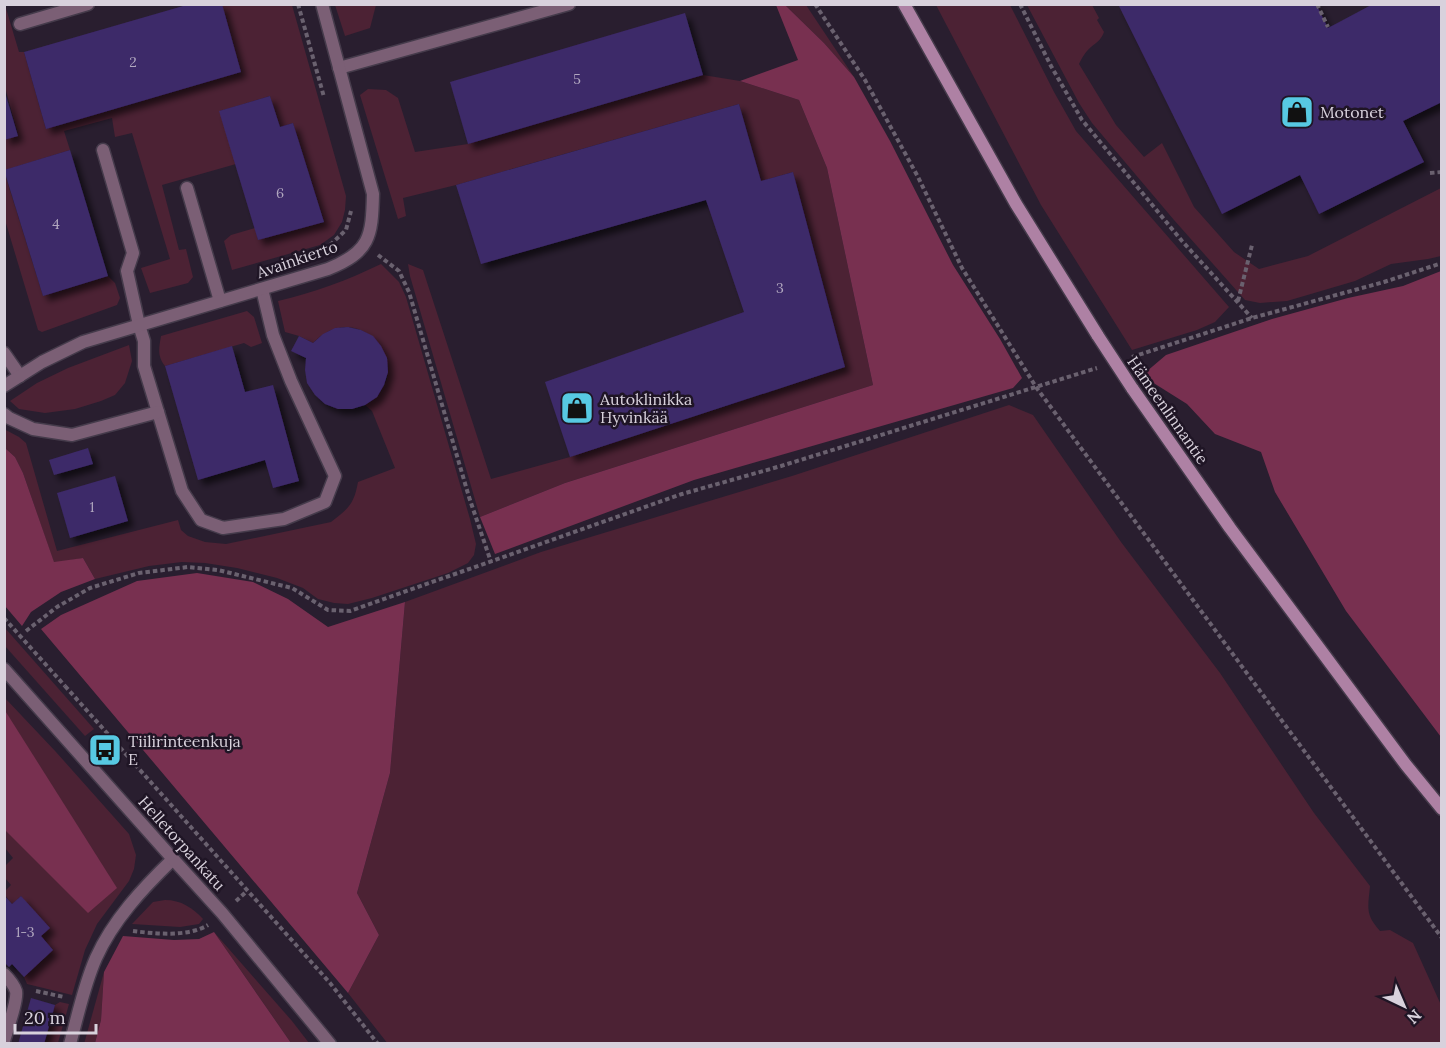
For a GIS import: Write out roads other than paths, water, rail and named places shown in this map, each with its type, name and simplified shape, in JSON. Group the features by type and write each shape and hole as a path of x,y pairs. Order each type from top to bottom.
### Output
{"main road":[{"name":"Hämeenlinnantie","path":"904,4 1016,204 1132,388 1237,537 1406,765 1442,809"}],"street":[{"path":"20,24 88,4"},
{"path":"322,4 339,68 569,4"},
{"name":"Avainkierto","path":"4,386 42,362 83,342 328,269 345,262 365,245 373,220 373,194 339,68"},
{"path":"103,150 133,252 127,271 144,341 144,366 182,491 201,520 223,528 284,519 325,502 335,476 291,381 273,335 262,289"},
{"path":"187,188 220,301"},
{"path":"4,353 20,376"},
{"path":"4,414 33,429 72,435 158,412"},
{"name":"Helletorpankatu","path":"4,669 222,913 330,1044"},
{"path":"70,1044 96,960 113,927 156,875 173,859"},
{"path":"4,974 16,992 4,1041"}],"place":[{"name":"Motonet","path":"1297,112"},
{"name":"Autoklinikka Hyvinkää","path":"577,408"},
{"name":"Tiilirinteenkuja E","path":"105,750"}]}
